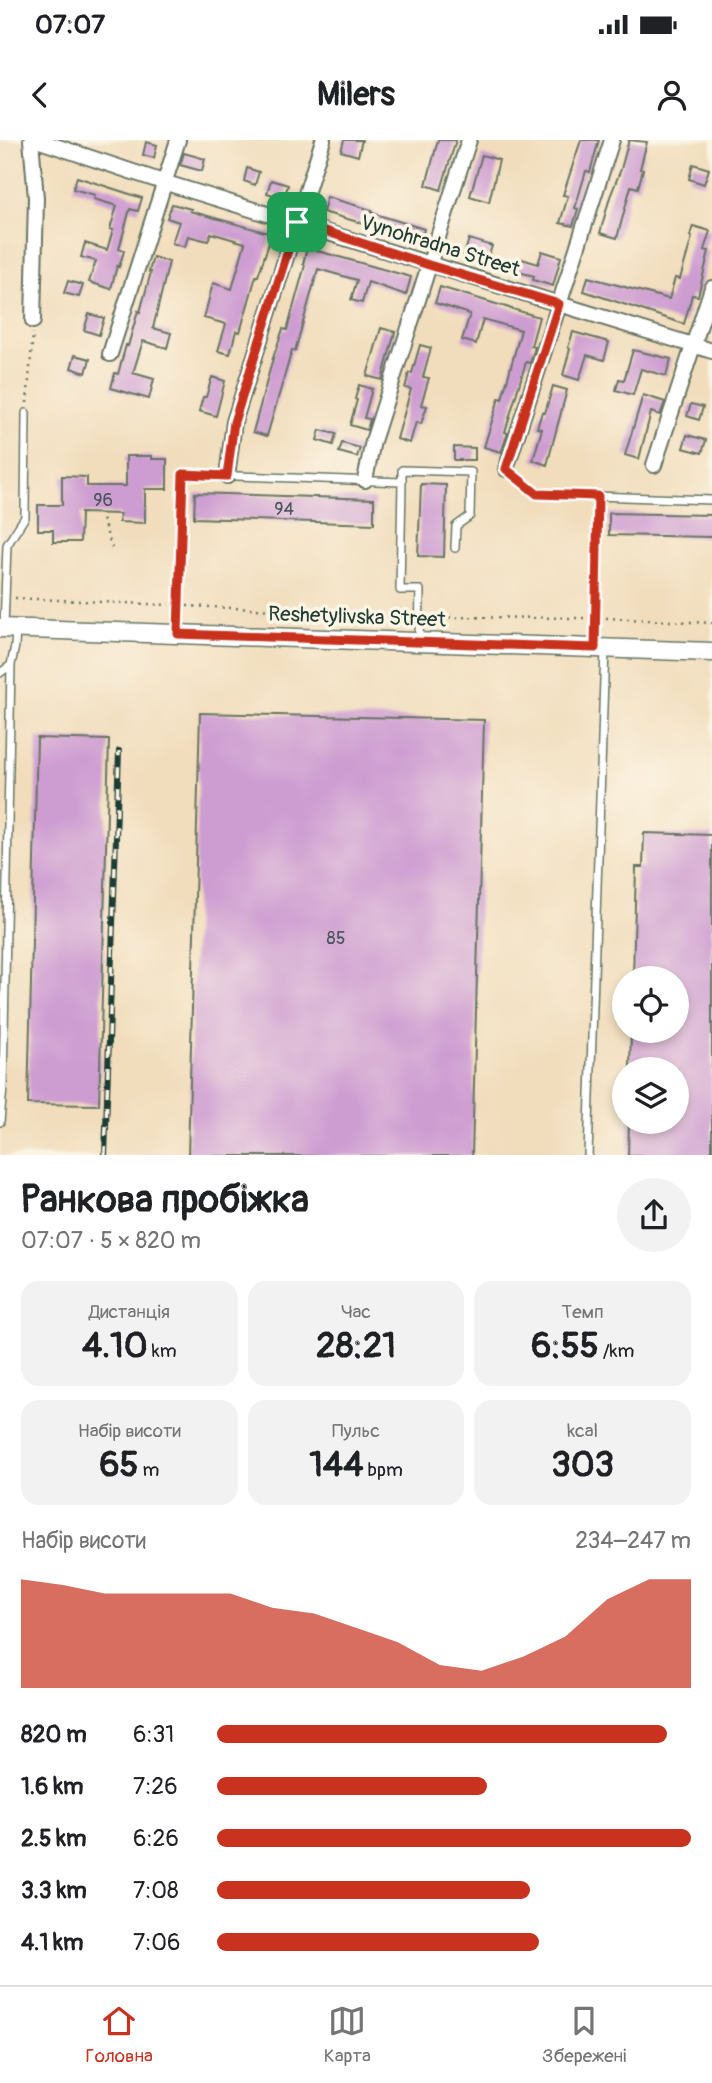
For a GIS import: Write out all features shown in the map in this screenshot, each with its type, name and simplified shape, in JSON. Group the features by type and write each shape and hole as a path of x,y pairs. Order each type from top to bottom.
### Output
{"street":[{"path":"31,140 36,198 33,321"},
{"name":"Vynohradna Street","path":"37,140 163,182 712,351"},
{"path":"110,354 178,140"},
{"path":"227,476 234,422 323,140"},
{"path":"365,480 373,441 468,140"},
{"path":"506,469 612,140"},
{"path":"654,465 712,288"},
{"name":"Reshetylivska Street","path":"7,628 712,652"}],"lane":[{"path":"0,1122 3,1087 11,665 15,646 7,628 5,597 7,545 24,517 26,413"},
{"path":"419,642 420,590 400,590 402,470 471,472 470,516 456,526 455,548"},
{"path":"178,634 183,474 402,482"},
{"path":"537,494 712,500"},
{"path":"588,1155 600,648 595,618 598,496"},
{"path":"0,673 11,665"}],"path":[{"path":"26,413 33,321"},
{"path":"506,469 537,494"},
{"path":"100,513 112,548"},
{"path":"5,597 419,617 595,618 712,623"}],"building":[{"path":"344,140 362,140 358,156 341,151"},
{"path":"438,140 456,140 441,190 426,185"},
{"path":"581,140 599,140 590,172 586,171 575,208 578,209 573,226 560,223 568,196 563,195"},
{"path":"629,140 647,142 638,188 631,186 617,238 600,233"},
{"path":"146,142 157,145 154,158 143,155"},
{"path":"184,153 205,159 202,171 180,165"},
{"path":"482,155 499,160 489,202 470,196"},
{"path":"693,164 709,169 704,184 689,179"},
{"path":"247,168 259,172 255,185 244,181"},
{"path":"77,177 142,198 138,211 130,209 119,249 124,251 111,289 89,282 96,261 81,257 85,243 107,250 117,206 94,199 95,195 73,189"},
{"path":"271,180 288,185 284,198 267,193"},
{"path":"327,197 424,229 421,240 323,212"},
{"path":"172,204 272,234 256,276 240,332 236,331 230,354 218,351 226,324 204,318 213,283 232,289 245,243 211,233 208,241 188,236 185,247 172,243 179,222 167,218"},
{"path":"693,226 710,231 704,250 709,251 698,296 692,295 684,324 584,291 588,277 669,299 675,278 680,279"},
{"path":"469,239 492,246 486,264 463,258"},
{"path":"307,248 411,277 406,295 368,282 362,303 351,300 357,280 318,269 267,436 253,432 273,358 283,329 287,330"},
{"path":"542,251 561,257 553,286 533,280 534,276 515,271 519,258 538,264"},
{"path":"153,257 169,262 153,328 171,333 167,348 143,341 133,373 154,379 149,399 111,388 126,345 128,346 138,311 140,312"},
{"path":"68,281 83,285 79,297 64,293"},
{"path":"440,287 539,317 531,346 535,347 530,363 526,362 501,452 484,447 499,398 502,399 521,330 483,319 476,344 462,340 470,314 435,303"},
{"path":"89,314 104,318 99,335 84,330"},
{"path":"381,328 395,332 382,380 367,376"},
{"path":"573,332 609,342 604,360 587,355 579,380 563,375"},
{"path":"420,345 431,348 423,377 429,378 421,405 427,406 421,424 416,422 410,443 397,439 411,389 405,388"},
{"path":"633,350 671,359 666,376 641,369 633,395 616,390 619,379 624,380"},
{"path":"75,355 90,359 86,373 71,368"},
{"path":"212,377 225,381 216,416 199,411"},
{"path":"359,385 372,389 364,418 370,419 367,430 350,425"},
{"path":"553,386 567,390 547,465 533,460 542,429 537,428 542,412 545,413"},
{"path":"643,395 665,402 660,415 651,412 639,459 625,455"},
{"path":"691,404 703,407 699,420 687,416"},
{"path":"320,430 336,434 333,445 317,440"},
{"path":"687,435 706,440 702,453 683,448"},
{"path":"342,443 360,448 357,457 339,452"},
{"path":"454,447 475,448 475,460 454,460"},
{"path":"126,456 167,459 167,489 145,489 145,523 119,522 120,514 81,513 80,542 53,542 53,530 38,530 38,505 62,505 62,476 87,477 87,486 126,486"},
{"path":"421,484 446,485 444,557 418,556"},
{"path":"195,493 374,499 374,524 194,518"},
{"path":"609,513 712,515 712,537 609,535"},
{"path":"200,713 484,720 472,1155 188,1155"},
{"path":"37,738 109,740 99,1105 28,1104"},
{"path":"644,833 712,835 712,1155 628,1155 629,1134 689,1134 689,1057 630,1057 631,1043 689,1043 689,966 633,966 636,867 643,867"}],"railway":[{"path":"105,1155 119,751"}],"route":[{"path":"297,222 559,304 506,469 537,494 598,496 595,648 178,634 183,474 227,476 234,422 297,222"}]}
